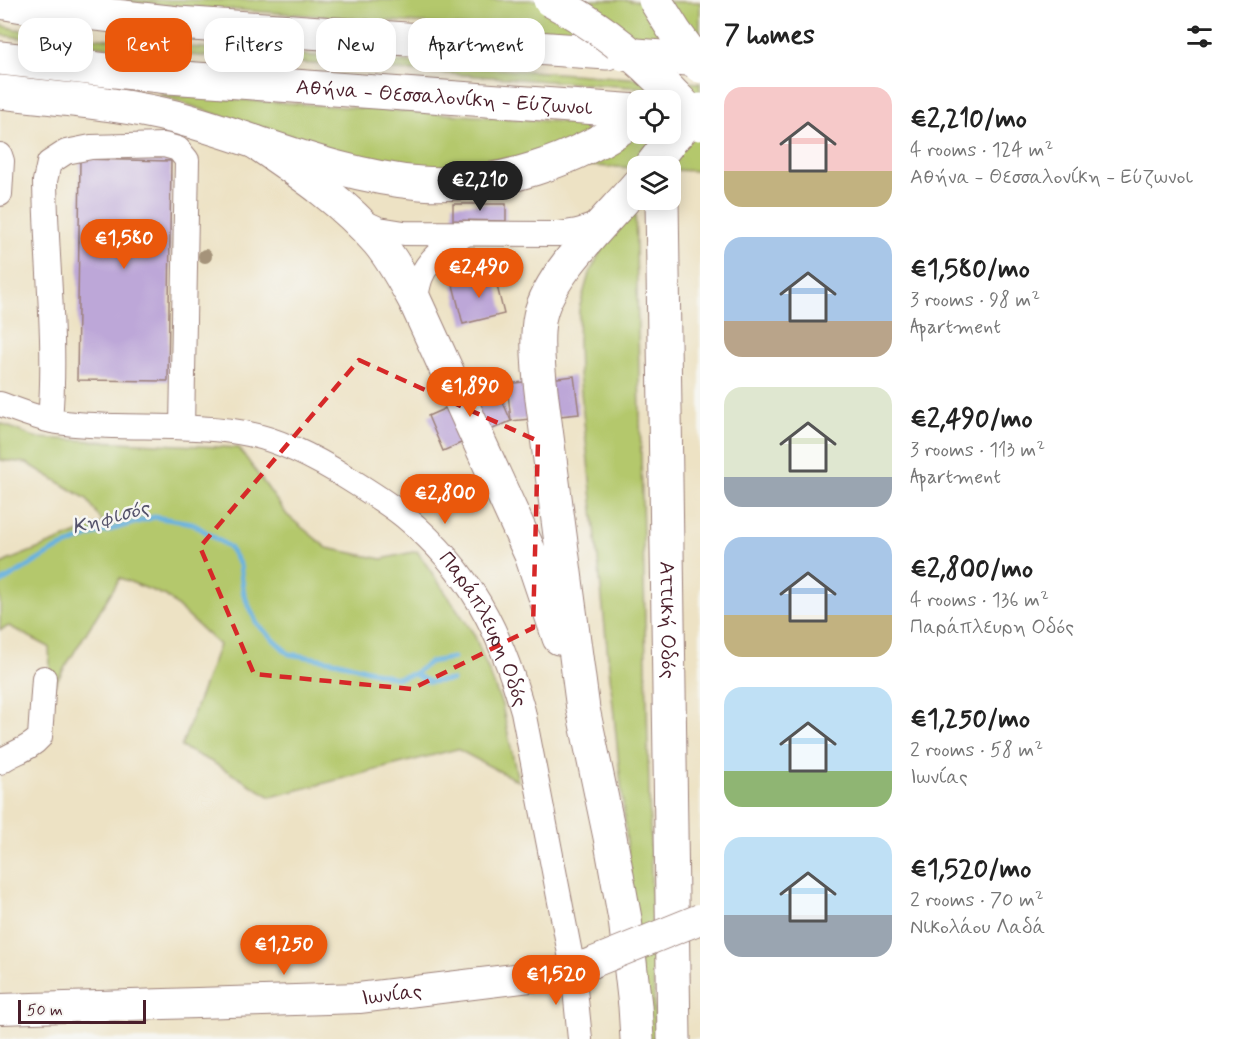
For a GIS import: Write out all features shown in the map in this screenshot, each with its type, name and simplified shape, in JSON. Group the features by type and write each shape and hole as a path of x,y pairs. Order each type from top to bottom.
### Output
{"highway":[{"path":"550,0 628,50 662,82 700,124"},
{"path":"657,0 675,32 700,63"},
{"path":"657,0 660,90"},
{"path":"0,2 178,22 607,53 700,63"},
{"name":"Αθήνα - Θεσσαλονίκη - Εύζωνοι","path":"0,58 169,77 622,110"},
{"path":"671,90 700,63"},
{"path":"0,92 127,108 178,118 306,158 355,171 420,183 484,180 522,172 590,146 627,125"},
{"path":"659,156 700,110"},
{"path":"681,114 700,116"},
{"path":"255,142 306,176 356,218 385,253 415,301 531,555 583,709"},
{"path":"627,196 569,263 543,304 539,318 539,369 583,709 625,919 637,1039"},
{"name":"Αττική Οδός","path":"662,210 674,1039"}],"main road":[{"name":"Ιωνίας","path":"0,1009 359,998 554,974 581,967 700,919"}],"street":[{"path":"50,420 53,389 45,182 49,163 66,152 91,147 164,145 178,149 187,160 182,427"},
{"path":"0,155 2,161 0,194"},
{"path":"356,218 379,229 392,232 558,234 585,229 598,224 611,214"},
{"path":"415,301 421,276 433,259 448,244 467,233"},
{"name":"Παράπλευρη Οδός","path":"0,404 50,420 98,425 233,431 264,438 332,468 384,501 404,516 442,552 464,578 487,615 511,670 520,700 581,967 580,1039"},
{"path":"0,762 34,744 40,737 44,678"}],"highlighted area":[{"path":"359,360 538,441 533,628 412,689 254,674 200,547"}],"green space":[{"path":"128,0 630,0 700,2 700,43 545,32 545,18 408,18 408,22 396,21 396,18 349,18 125,2"},
{"path":"0,25 18,29 18,37 0,35"},
{"path":"93,37 105,39 105,47 93,45"},
{"path":"192,47 204,48 204,56 192,55"},
{"path":"304,55 316,56 316,64 304,63"},
{"path":"396,62 408,62 408,71 396,70"},
{"path":"423,72 544,72 700,83 700,92"},
{"path":"157,94 627,126 627,144 681,144 681,133 700,131 700,171 681,170 681,156 627,156 627,168 524,163 482,174 369,163 282,133 221,116"},
{"path":"631,210 635,210 655,1039 647,1039 579,373 579,309 588,277 602,248"},
{"path":"0,423 36,438 239,448 287,515 327,548 382,559 417,551 474,634 502,705 518,781 457,749 271,797 212,762 181,747 219,645 166,596 120,578 51,690 49,647 9,626 0,630 0,565 103,523 87,499 27,463 0,460"}],"building":[{"path":"80,159 171,161 168,381 77,380"},
{"path":"453,204 506,204 506,221 453,220"},
{"path":"494,274 504,314 463,324 453,285"},
{"path":"574,376 579,414 511,421 507,384"},
{"path":"496,386 511,421 443,451 428,416"}],"waterway":[{"name":"Κηφισός","path":"0,583 55,550 92,535 154,517 192,523 229,547 240,565 244,595 257,624 289,654 339,662 396,678 414,674 430,662 453,658"},
{"name":"Κηφισός","path":"414,674 429,682 452,680"}]}
